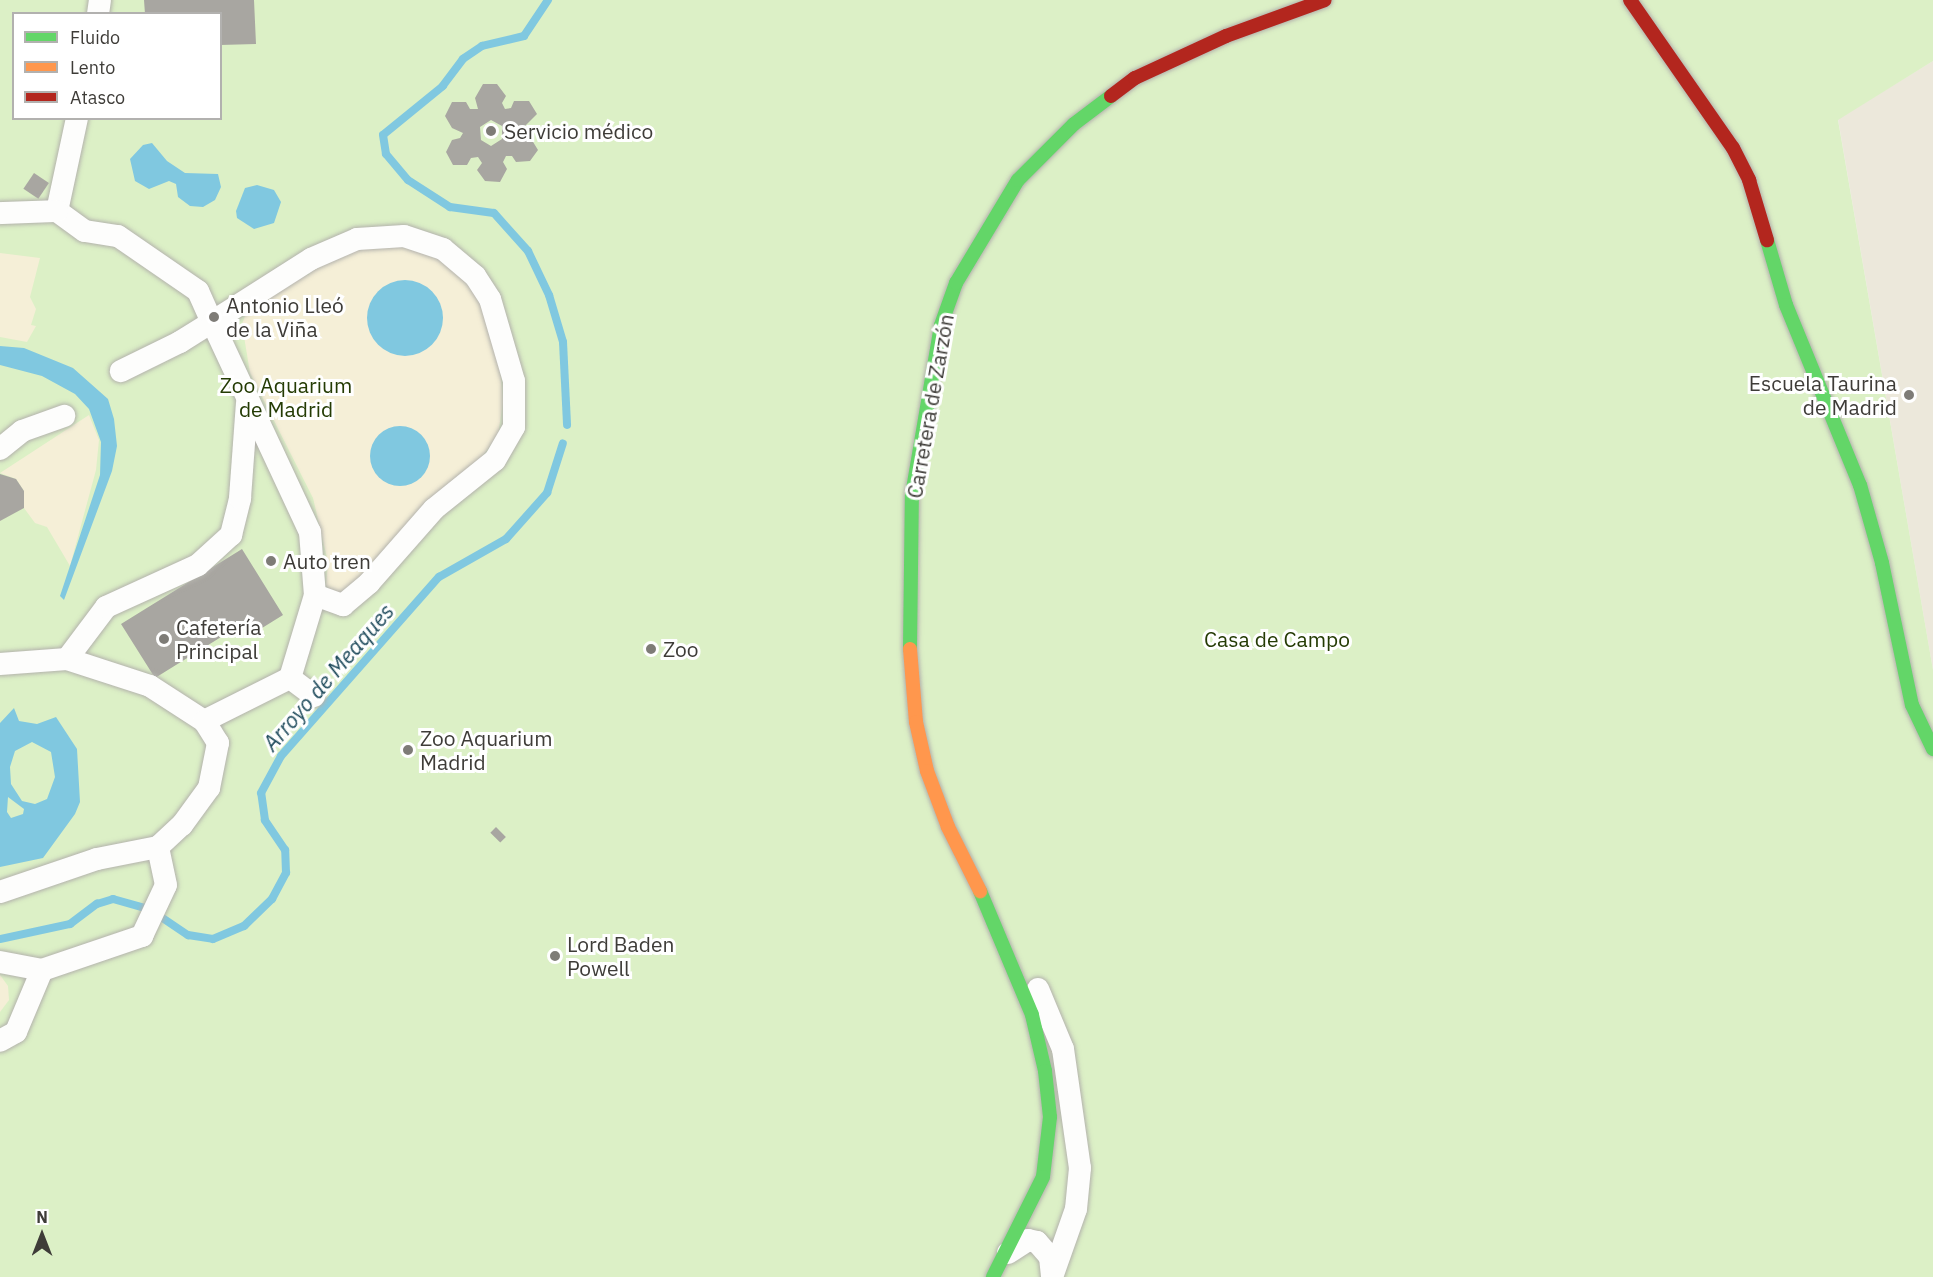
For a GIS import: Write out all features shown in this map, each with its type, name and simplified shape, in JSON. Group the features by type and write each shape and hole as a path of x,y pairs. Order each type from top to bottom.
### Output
{"street":[{"path":"1630,0 1732,148 1749,180 1786,305 1860,485 1882,563 1912,705 1933,749"},
{"name":"Carretera de Zarzón","path":"993,1277 1008,1253 1043,1177 1050,1117 1045,1071 1032,1015 976,882 948,827 927,771 916,722 909,641 912,495 941,325 956,283 1018,180 1074,124 1135,78 1226,36 1320,1"},
{"path":"57,211 77,120"},
{"path":"0,213 57,211 85,231 118,236 198,291 247,403 280,460 310,532 315,595 290,678 204,721"},
{"path":"121,371 180,342 311,259 357,239 404,236 443,249 475,276 490,299 514,381 514,427 495,460 434,509 369,583 343,605 315,595"},
{"path":"67,659 106,608 198,565 231,535 240,498 247,403"},
{"path":"0,449 22,431 64,416"},
{"path":"0,664 67,659 150,686 204,721 218,743 209,788 182,825 158,848 97,859 0,892"},
{"path":"290,678 314,696"},
{"path":"0,962 42,970 142,936 166,885 158,848"},
{"name":"Carretera de Zarzón","path":"976,882 1018,951 1063,1049 1080,1168 1076,1209 1052,1277"},
{"path":"0,1041 16,1032 42,970"},
{"name":"Carretera de Zarzón","path":"1008,1253 1028,1240 1037,1242 1050,1257 1052,1277"}],"shaded area":[{"name":"Escuela Taurina de Madrid","path":"1933,61 1933,670 1838,119"}],"green space":[{"name":"Casa de Campo","path":"0,0 1933,0 1933,61 1838,120 1933,670 1933,1277 0,1277"}],"sand":[{"path":"412,246 443,260 474,286 499,359 503,402 498,435 478,462 363,578 336,598 326,585 328,562 313,498 250,373 242,324 249,306 293,277 309,275 310,270 354,249"},
{"path":"0,253 40,258 30,297 36,309 31,325 36,326 27,342 0,337"},
{"path":"89,415 99,440 96,470 70,566 47,527 35,523 24,508 24,491 16,479 0,473"},
{"path":"0,975 8,986 9,1000 0,1012"}],"water":[{"path":"152,143 167,161 185,173 218,174 221,187 215,200 203,207 190,206 178,197 176,184 169,181 149,189 135,181 130,159 143,145"},
{"path":"257,185 274,190 281,202 274,223 254,229 237,218 236,211 245,188"},
{"path":"398,280 412,280 426,286 437,297 443,311 440,333 432,345 412,356 398,356 384,350 373,339 367,325 367,311 373,297 384,286"},
{"path":"0,346 24,348 73,368 108,399 114,419 117,446 112,471 64,600 60,596 100,475 101,442 89,409 75,394 42,376 0,365"},
{"path":"400,426 417,431 425,439 430,456 425,473 417,481 400,486 383,481 375,473 370,456 375,439 383,431"},
{"path":"14,708 19,721 37,724 56,717 77,749 80,802 75,814 43,858 0,867 0,723","holes":["32,742 51,752 55,777 47,799 35,804 22,801 11,784 10,767 15,751","8,797 24,809 23,814 11,818 7,812"]}],"building":[{"path":"144,0 254,0 256,44 222,45 222,12 145,12"},
{"path":"483,84 497,84 506,96 502,103 505,109 511,108 514,101 529,101 537,114 519,132 523,138 530,137 538,150 530,161 516,162 512,156 506,156 503,162 507,169 500,182 485,181 477,170 482,163 478,157 471,158 467,165 453,165 446,152 452,140 460,138 463,133 452,128 445,116 452,102 466,102 470,109 478,109 475,98","holes":["491,120 502,126 502,139 491,146 481,140 480,127"]},
{"path":"34,173 49,183 38,199 23,189"},
{"path":"0,474 16,479 24,491 24,508 0,521"},
{"path":"242,549 283,615 249,636 242,624 155,678 121,624"},
{"path":"496,827 506,837 500,843 490,833"}],"waterway":[{"name":"Arroyo de Meaques","path":"548,0 524,36 482,46 463,59 443,86 383,135 386,154 408,180 450,207 494,213 528,251 549,295 563,342 567,425"},
{"name":"Arroyo de Meaques","path":"164,919 188,935 213,939 244,926 272,899 286,873 285,850 265,820 261,793 281,756 439,577 506,539 547,493 563,443"},
{"name":"Arroyo de Meaques","path":"0,939 70,924 97,904 113,899 152,910"}],"traffic: fast":[{"path":"910,649 912,495 941,325 956,283 1018,180 1074,124 1111,96"},
{"path":"1767,240 1786,305 1860,485 1882,563 1912,705 1933,749"},
{"path":"980,891 1032,1015 1045,1071 1050,1117 1043,1177 993,1277"}],"traffic: slow":[{"path":"910,649 916,722 927,771 948,827 980,891"}],"traffic: jam":[{"path":"1111,96 1135,78 1226,36 1325,0"},
{"path":"1630,0 1733,148 1749,180 1767,240"}],"place":[{"name":"Servicio médico","path":"491,131"},
{"name":"Antonio Lleó de la Viña","path":"214,317"},
{"name":"Escuela Taurina de Madrid","path":"1909,395"},
{"name":"Auto tren","path":"271,561"},
{"name":"Cafetería Principal","path":"164,639"},
{"name":"Zoo","path":"651,649"},
{"name":"Zoo Aquarium Madrid","path":"408,750"},
{"name":"Lord Baden Powell","path":"555,956"}],"park label":[{"name":"Zoo Aquarium de Madrid","path":"286,397"}]}
